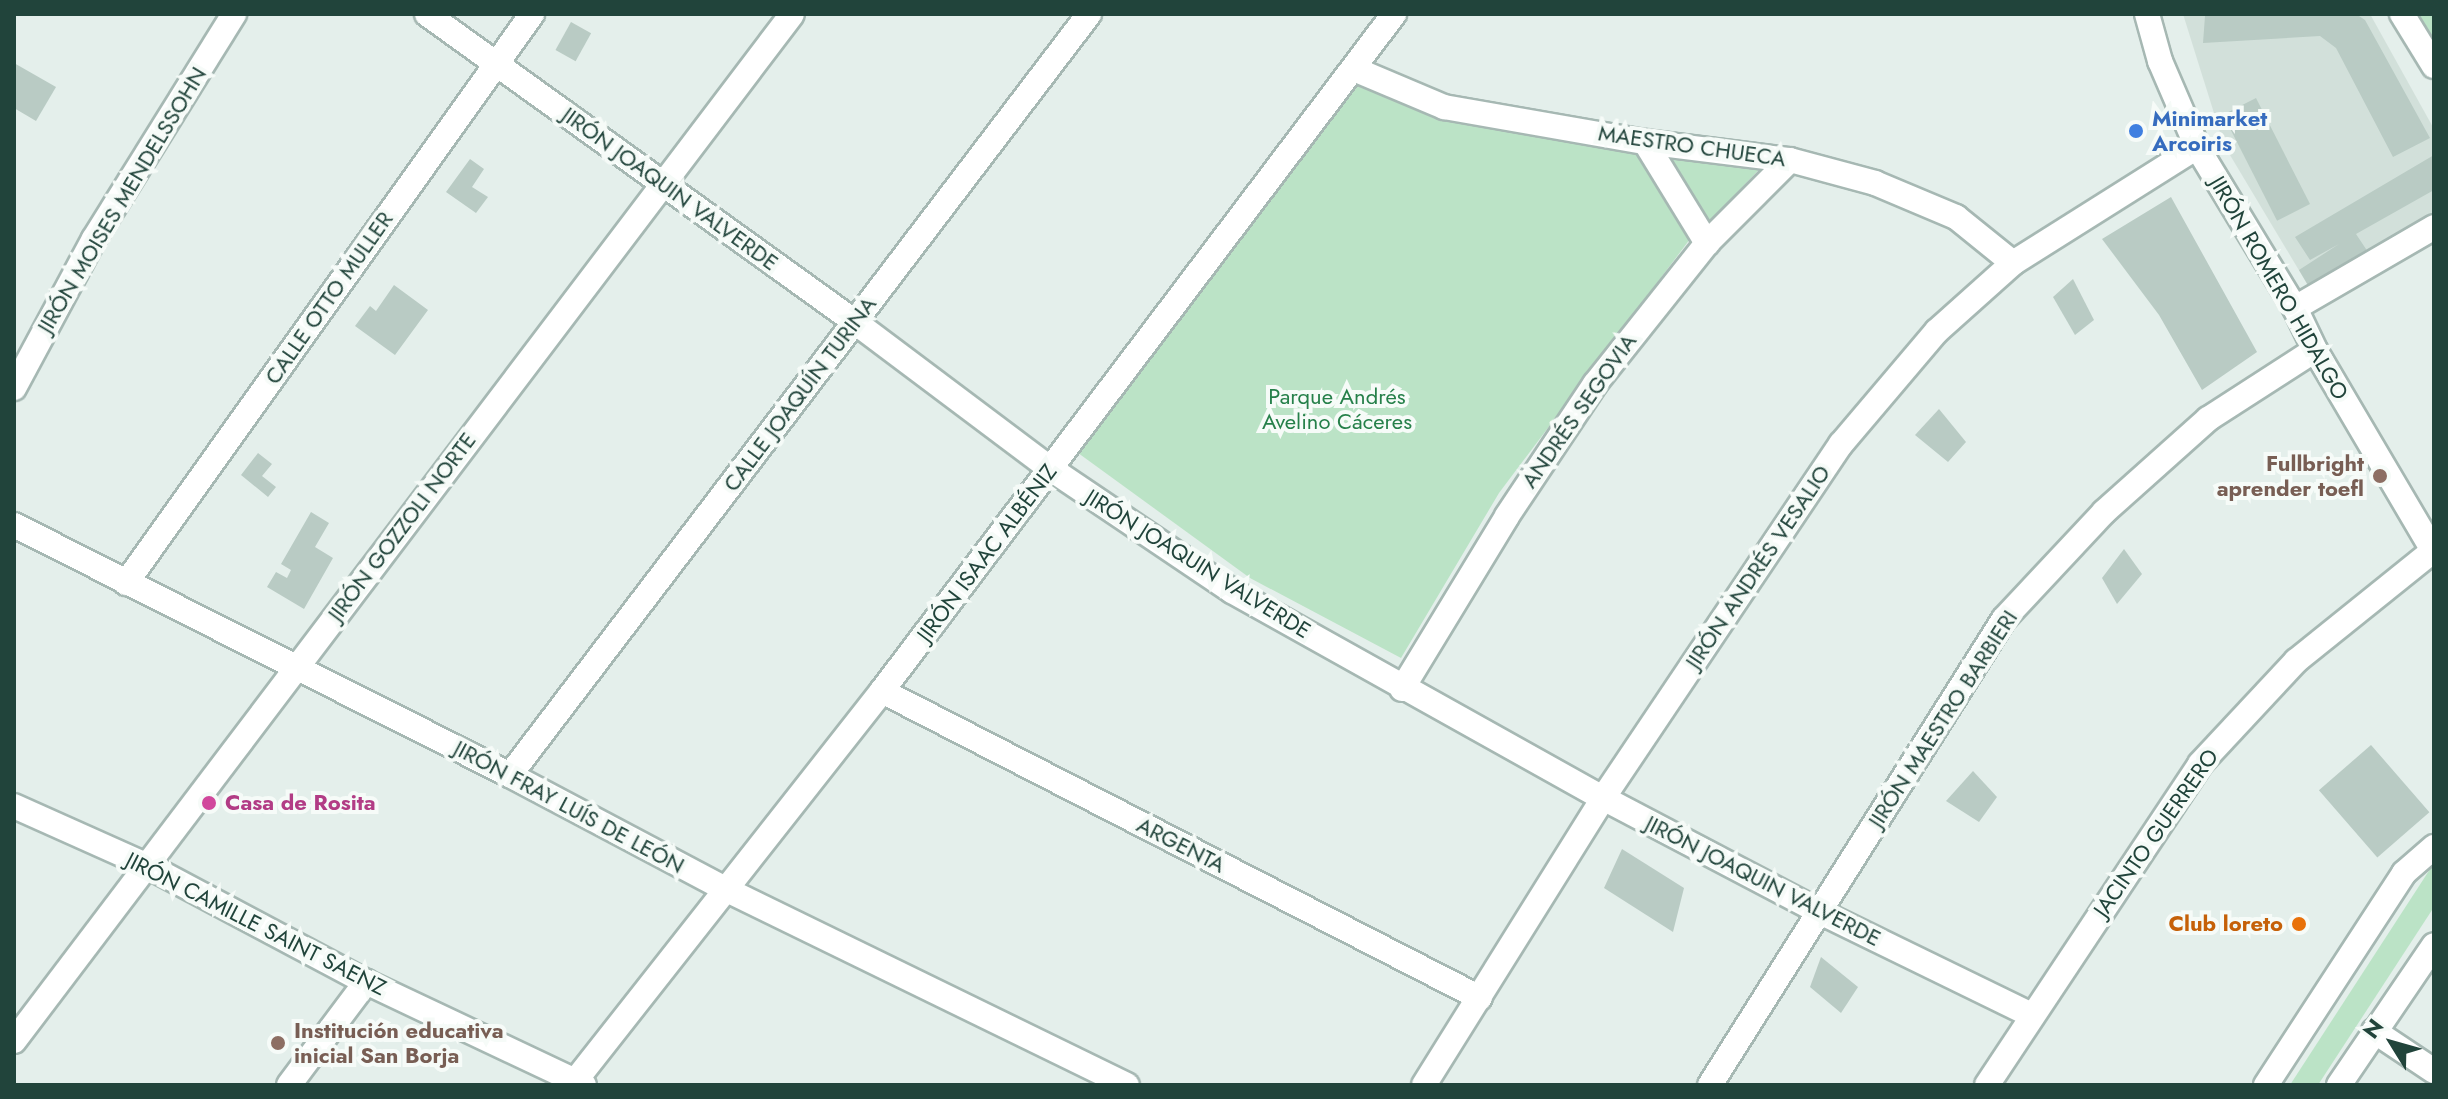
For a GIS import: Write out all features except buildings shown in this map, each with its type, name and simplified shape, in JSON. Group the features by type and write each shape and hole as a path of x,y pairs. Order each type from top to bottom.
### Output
{"street":[{"name":"JIRÓN MOISES MENDELSSOHN","path":"14,388 94,239 234,14"},
{"name":"JIRÓN JOAQUIN VALVERDE","path":"427,14 855,322 1051,469 1232,591 1402,689 1603,798 1818,911 2031,1015"},
{"name":"CALLE OTTO MULLER","path":"126,583 532,14"},
{"name":"JIRÓN GOZZOLI NORTE","path":"14,1041 792,14"},
{"name":"CALLE JOAQUÍN TURINA","path":"510,775 1089,14"},
{"name":"JIRÓN ISAAC ALBÉNIZ","path":"577,1084 725,889 882,691 1394,14"},
{"name":"JIRÓN ROMERO HIDALGO","path":"2147,14 2160,61 2197,147 2295,308 2315,350 2434,551"},
{"path":"2402,14 2434,64"},
{"name":"MAESTRO CHUECA","path":"1354,69 1444,107 1645,142 1790,160 1914,197 1956,217 2013,263"},
{"path":"1645,142 1707,243"},
{"name":"JIRÓN ANDRÉS VESALIO","path":"1424,1085 1603,798 1841,444 1937,331 2013,263 2197,147"},
{"name":"ANDRÉS SEGOVIA","path":"1402,689 1507,516 1595,384 1707,243 1790,160"},
{"path":"2295,308 2434,227"},
{"name":"JIRÓN MAESTRO BARBIERI","path":"1710,1085 2004,619 2104,512 2208,419 2315,350"},
{"name":"JIRÓN FRAY LUÍS DE LEÓN","path":"14,525 510,775 725,889 1127,1085"},
{"name":"JACINTO GUERRERO","path":"1987,1085 2200,764 2296,661 2434,551"},
{"name":"ARGENTA","path":"882,691 1480,998"},
{"name":"JIRÓN CAMILLE SAINT SAENZ","path":"14,806 146,865 366,982 577,1084"},
{"path":"2266,1085 2404,873 2434,847"},
{"path":"2339,1085 2434,945"},
{"path":"289,1085 366,982"},
{"path":"2374,1031 2434,1071"}],"shaded area":[{"path":"2183,14 2370,14 2434,129 2434,214 2309,287 2224,145"}],"green space":[{"path":"2412,14 2434,14 2434,46"},
{"name":"Parque Andrés Avelino Cáceres","path":"1356,79 1640,149 1693,235 1499,493 1401,658 1250,578 1074,450"},
{"path":"1658,149 1771,157 1707,224"},
{"path":"2434,863 2434,907 2318,1085 2290,1085"}],"place":[{"name":"Minimarket Arcoiris","path":"2136,131"},
{"name":"Fullbright aprender toefl","path":"2380,476"},
{"name":"Casa de Rosita","path":"209,803"},
{"name":"Club loreto","path":"2299,924"},
{"name":"Institución educativa inicial San Borja","path":"278,1043"}]}
